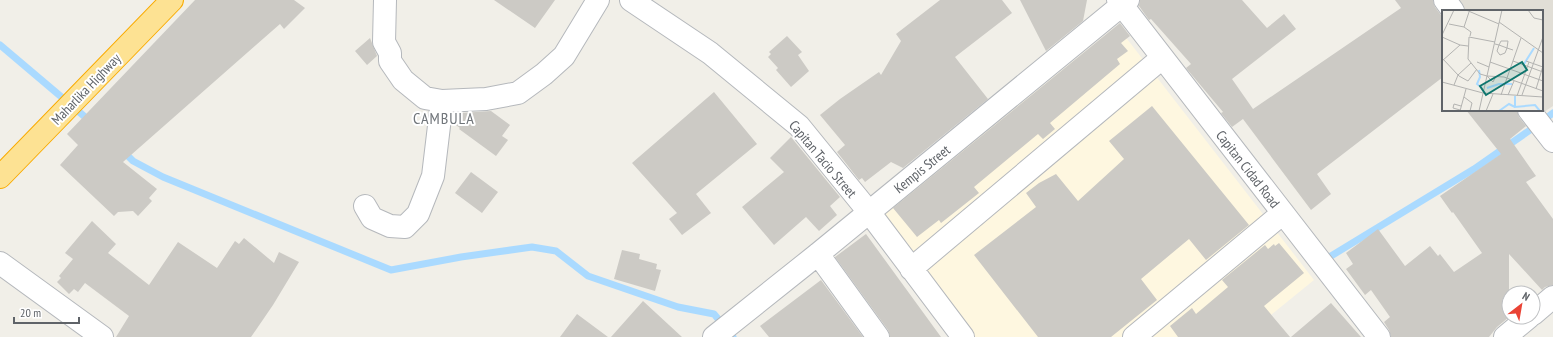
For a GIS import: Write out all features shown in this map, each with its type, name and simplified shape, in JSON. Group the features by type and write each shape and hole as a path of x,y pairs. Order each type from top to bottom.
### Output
{"highway":[{"name":"Maharlika Highway","path":"0,177 172,0"}],"street":[{"path":"385,0 384,42 390,53 390,61 403,80 425,98 442,101 486,99 518,93 544,74 564,56 598,0"},
{"name":"Capitan Tacio Street","path":"631,0 710,54 799,126 869,212 963,337"},
{"path":"1445,0 1452,10"},
{"name":"Kempis Street","path":"720,332 818,254 1123,2"},
{"name":"Capitan Cidad Road","path":"1123,2 1162,58 1379,337"},
{"path":"911,269 1162,58"},
{"path":"365,206 372,218 390,226 405,227 418,214 433,176 442,101"},
{"path":"1531,111 1553,141"},
{"path":"1134,337 1283,213"},
{"path":"818,254 878,337"},
{"path":"0,263 102,337"},
{"path":"1541,307 1553,297"},
{"path":"1505,337 1519,325"}],"shaded area":[{"path":"1453,0 1553,0 1553,106 1541,114 1543,111 1543,10 1461,10"},
{"path":"1117,26 1314,280 1244,337 975,337 884,214"}],"building":[{"path":"195,0 294,0 305,8 284,29 280,24 123,162 157,189 149,198 152,201 138,216 133,211 118,212 114,216 60,165 78,145 67,134"},
{"path":"494,0 555,0 535,28"},
{"path":"940,0 1002,0 1012,13 955,57 988,99 903,168 891,162 865,182 862,178 859,180 837,152 845,145 820,115 879,72 881,75 901,41 896,34"},
{"path":"1020,0 1087,0 1083,21 1046,51"},
{"path":"1140,0 1242,0 1267,28 1284,14 1296,29 1232,79 1253,109 1401,8 1395,0 1433,0 1435,7 1442,17 1442,78 1317,174 1331,194 1311,210 1243,119 1232,127 1221,113 1223,112 1186,68 1191,64 1151,19 1149,20 1139,6"},
{"path":"1120,23 1130,36 1121,43 1128,51 1117,59 1120,64 1050,123 1055,129 1043,139 1038,134 974,187 979,193 941,223 939,220 917,237 893,208"},
{"path":"787,36 802,52 798,55 809,71 791,87 776,70 778,68 768,57 771,54 769,52"},
{"path":"370,38 377,56 367,65 355,51"},
{"path":"714,92 757,144 696,194 711,213 682,235 669,219 677,213 632,163"},
{"path":"1152,106 1249,225 1206,260 1189,239 1141,279 1157,300 1111,337 1038,337 974,255 1036,207 1026,193 1039,183 1056,174 1078,201 1124,159 1109,141"},
{"path":"491,111 510,125 502,136 508,140 496,156 453,123 461,113"},
{"path":"1467,111 1517,111 1519,117 1526,126 1510,139 1536,176 1526,182 1553,219 1553,285 1545,287 1542,290 1541,285 1537,285 1509,254 1509,285 1501,285 1501,324 1489,337 1391,337 1384,322 1390,317 1371,290 1365,295 1346,269 1353,264 1346,253 1378,229 1405,266 1430,246 1438,256 1440,254 1454,272 1482,253 1440,196 1501,154"},
{"path":"791,137 840,197 830,206 837,215 819,231 806,217 774,245 742,207 784,172 770,158"},
{"path":"471,172 498,192 482,213 455,193"},
{"path":"92,221 116,244 108,253 149,285 178,242 217,268 235,241 239,244 244,238 274,263 279,252 299,262 273,305 251,337 116,337 129,316 85,283 78,292 74,289 69,294 57,282 61,278 59,276 73,259 65,253"},
{"path":"866,234 941,337 890,337 888,330 835,257"},
{"path":"1279,243 1304,273 1264,306 1290,337 1178,337 1170,326 1192,308 1196,314 1228,287 1222,280 1265,245 1268,249 1274,244 1275,246"},
{"path":"622,250 640,254 639,259 657,264 656,269 661,270 655,291 614,279"},
{"path":"821,280 863,337 769,337 760,326"},
{"path":"643,301 682,337 611,337"},
{"path":"1331,303 1361,337 1291,337"},
{"path":"577,314 608,337 560,337"}],"waterway":[{"path":"0,45 91,122"},
{"path":"1549,116 1553,113"},
{"path":"1331,256 1474,169 1533,128"},
{"path":"123,151 133,161 163,177 391,270 461,257 532,247 556,251 588,276 678,307 714,314 733,337"}],"district":[{"name":"CAMBULA","path":"444,118"}]}
